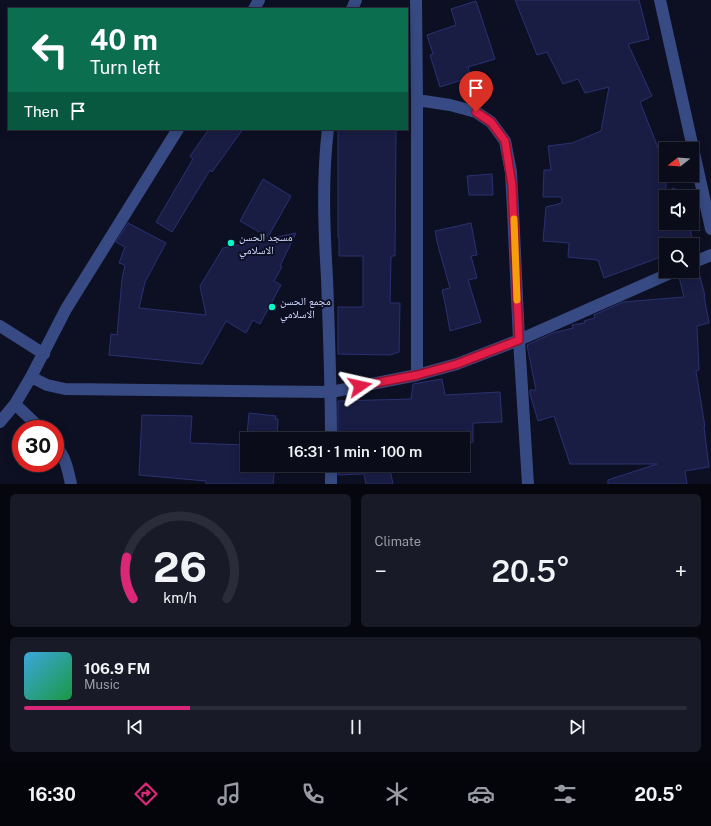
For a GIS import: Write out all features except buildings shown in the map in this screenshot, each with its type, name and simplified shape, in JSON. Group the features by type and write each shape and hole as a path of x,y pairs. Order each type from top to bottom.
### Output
{"street":[{"path":"416,0 417,375"},
{"path":"660,0 711,229"},
{"path":"417,100 450,105 476,112 491,122 505,141 511,172 528,484"},
{"path":"0,422 15,404 32,377 66,308 177,130"},
{"path":"328,130 326,147 325,231 331,432"},
{"path":"699,260 711,255"},
{"path":"32,377 46,386 64,390 331,392 417,375 457,364 519,340 659,278"},
{"path":"0,326 44,354"},
{"path":"15,404 32,420"},
{"path":"64,460 72,484"},
{"path":"331,472 331,484"}],"slow traffic":[{"path":"514,219 517,300"}],"place":[{"name":"مسجد الحسن الاسلامي","path":"231,243"},
{"name":"مجمع الحسن الاسلامي","path":"272,307"}],"route":[{"path":"360,386 417,375 457,364 519,340 511,172 505,141 491,122 476,112"}]}
